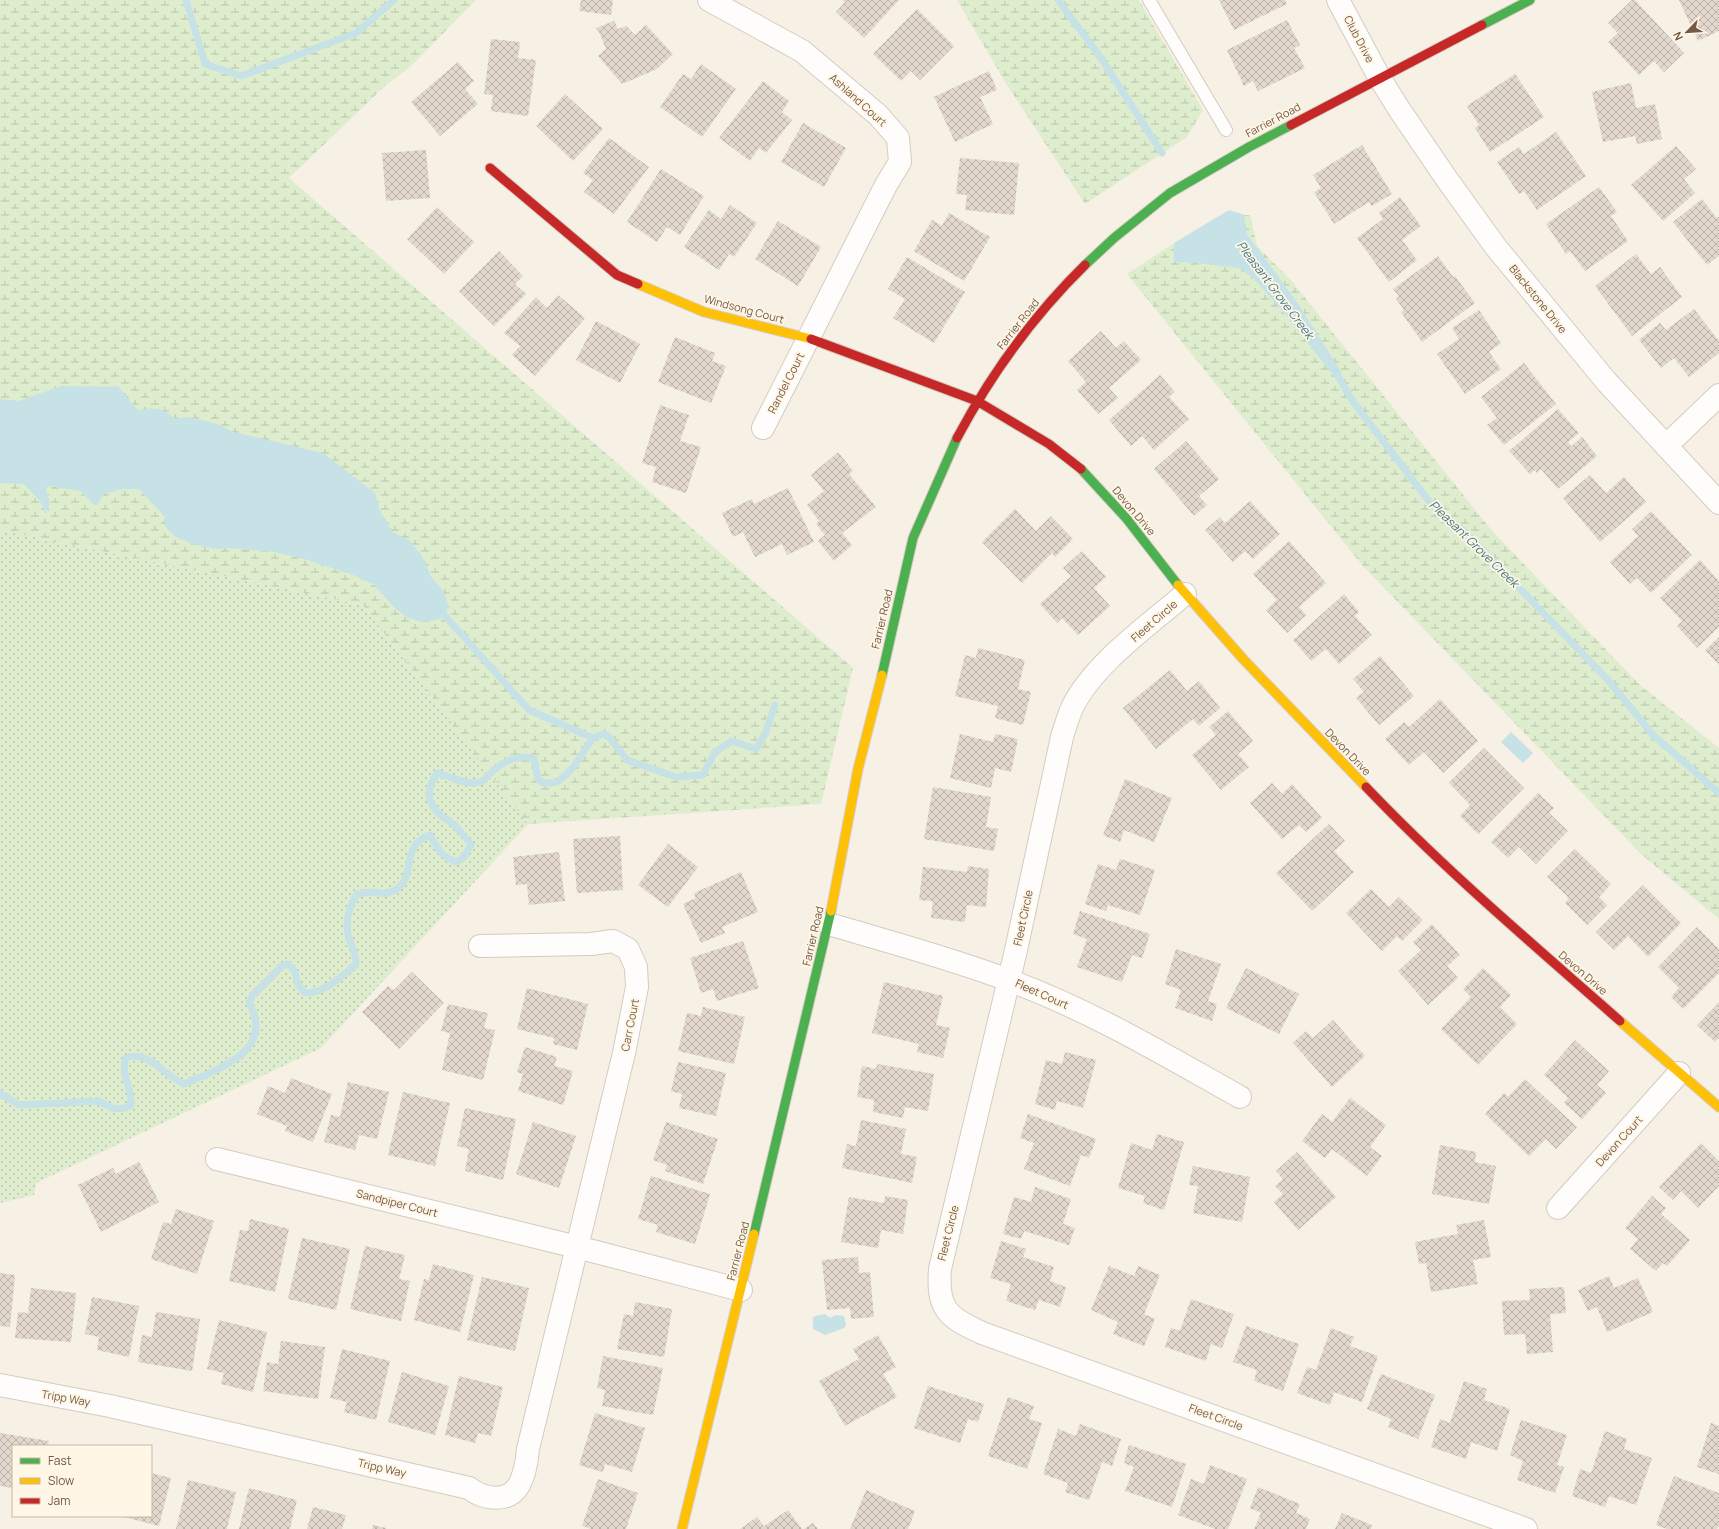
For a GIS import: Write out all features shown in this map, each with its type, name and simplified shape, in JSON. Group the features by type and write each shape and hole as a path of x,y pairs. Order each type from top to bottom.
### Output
{"street":[{"name":"Ashland Court","path":"709,0 802,51 878,115 898,138 900,162 809,338"},
{"name":"Club Drive","path":"1338,0 1379,77"},
{"name":"Farrier Road","path":"682,1529 829,924 858,769 888,651 913,538 950,452 977,401 1023,334 1066,284 1114,238 1170,193 1249,147 1379,77 1530,0"},
{"name":"Blackstone Drive","path":"1379,77 1446,178 1495,246 1606,381 1719,503"},
{"name":"Windsong Court","path":"490,168 617,275 704,312 809,338 842,349 977,401"},
{"name":"Randel Court","path":"763,428 809,338"},
{"path":"1666,446 1719,395"},
{"name":"Devon Drive","path":"977,401 1049,444 1077,464 1126,518 1185,594 1244,660 1402,825 1467,886 1719,1107"},
{"name":"Fleet Circle","path":"1185,594 1109,660 1088,682 1072,708 1062,737 1009,980 940,1268 938,1286 944,1308 963,1324 982,1333 1526,1529"},
{"name":"Fleet Court","path":"829,924 1009,980 1113,1026 1240,1098"},
{"name":"Carr Court","path":"480,946 591,944 614,941 628,949 636,967 637,986 624,1053 577,1247"},
{"name":"Devon Court","path":"1558,1208 1679,1073"},
{"name":"Sandpiper Court","path":"217,1159 577,1247 741,1290"},
{"name":"Tripp Way","path":"0,1385 110,1406 469,1488 477,1494 488,1498 499,1498 511,1494 518,1486 523,1475 577,1247"}],"lane":[{"path":"1149,0 1226,130"}],"green space":[{"path":"0,0 476,0 410,67 386,85 289,178 853,668 821,804 528,824 363,605 0,530"},
{"path":"957,0 1139,0 1203,110 1187,137 1085,204 1007,85"},
{"path":"1232,211 1244,215 1250,215 1257,246 1290,279 1493,532 1641,686 1719,748 1719,919 1641,854 1363,566 1127,274 1174,243"},
{"path":"0,530 363,605 528,824 321,1048 36,1183 34,1195 0,1203"}],"water":[{"path":"1229,210 1244,215 1247,234 1297,302 1342,373 1333,375 1289,319 1254,279 1239,268 1174,262 1174,243"},
{"path":"61,386 119,387 139,410 158,409 175,419 189,417 218,424 233,432 323,453 375,493 381,513 393,532 410,541 421,554 432,578 443,590 448,604 446,617 421,622 408,618 396,609 373,584 353,575 304,559 274,552 229,548 215,549 193,544 174,536 165,526 165,517 139,489 123,489 104,494 96,506 80,491 48,486 46,490 50,503 46,514 40,501 24,484 0,483 0,399 19,401"},
{"path":"1511,732 1533,753 1523,763 1501,742"},
{"path":"825,1314 830,1318 836,1315 844,1316 846,1325 844,1328 825,1335 813,1329 813,1318 815,1316"}],"building":[{"path":"581,0 613,0 611,15 579,11"},
{"path":"842,0 899,0 864,38 836,12 845,2"},
{"path":"1219,0 1285,0 1287,4 1234,30"},
{"path":"1632,0 1635,0 1684,53 1664,72 1654,61 1639,75 1608,42 1618,33 1608,23"},
{"path":"1679,0 1719,0 1719,31 1698,41"},
{"path":"917,9 954,46 920,80 911,71 901,81 873,54"},
{"path":"1287,20 1300,45 1294,48 1305,68 1258,91 1253,81 1244,86 1227,50"},
{"path":"614,21 618,29 626,26 635,35 646,25 673,54 657,69 622,84 598,56 606,49 596,28"},
{"path":"491,39 520,42 518,58 536,60 528,116 491,111 493,95 484,94"},
{"path":"458,62 474,81 465,89 478,104 440,136 411,102"},
{"path":"701,64 736,89 702,137 660,107 683,74 691,79"},
{"path":"989,71 997,90 980,97 993,124 955,142 934,97"},
{"path":"1515,74 1544,117 1490,152 1475,128 1479,125 1467,106"},
{"path":"763,81 789,101 782,112 792,120 766,153 759,148 750,161 719,138"},
{"path":"1631,83 1636,108 1655,104 1662,139 1637,144 1635,136 1603,142 1592,92"},
{"path":"565,94 603,129 573,161 536,126"},
{"path":"803,123 846,148 824,187 781,162"},
{"path":"1556,132 1586,176 1537,210 1524,191 1519,194 1497,162 1519,147 1524,154"},
{"path":"609,138 649,167 614,214 584,192 593,180 583,173"},
{"path":"1362,145 1392,194 1372,206 1369,202 1334,224 1314,192 1321,188 1313,175"},
{"path":"1676,146 1696,169 1684,179 1695,193 1663,221 1631,185"},
{"path":"426,150 430,198 386,201 382,153"},
{"path":"960,158 1019,163 1014,215 965,210 967,195 956,194"},
{"path":"661,169 704,196 680,235 667,227 657,242 627,222"},
{"path":"1599,187 1617,212 1611,216 1628,241 1585,271 1570,251 1566,254 1546,224"},
{"path":"1400,197 1421,226 1402,240 1417,260 1389,282 1357,238 1383,219 1379,213"},
{"path":"1702,199 1717,218 1719,216 1719,256 1707,265 1673,222"},
{"path":"730,205 757,223 734,257 729,254 719,270 684,247 709,210 721,219"},
{"path":"437,207 474,242 444,274 407,239"},
{"path":"949,213 990,237 964,281 914,251 932,220 942,226"},
{"path":"778,221 821,247 798,286 755,259"},
{"path":"499,251 523,276 515,284 526,294 494,326 459,291"},
{"path":"1636,254 1651,274 1660,267 1682,297 1632,336 1595,286"},
{"path":"1438,256 1453,277 1455,276 1475,303 1422,342 1401,312 1404,310 1396,299 1399,296 1393,289"},
{"path":"907,257 965,292 934,343 893,318 905,299 888,289"},
{"path":"558,295 585,318 535,376 512,355 520,346 504,333 536,297 547,308"},
{"path":"1694,309 1719,341 1719,353 1689,377 1674,358 1661,368 1639,340 1660,323 1666,330"},
{"path":"1479,310 1501,343 1489,352 1501,369 1465,394 1437,354 1459,339 1452,328"},
{"path":"596,321 640,344 620,383 576,360"},
{"path":"1101,331 1116,348 1124,341 1141,360 1109,388 1118,398 1098,414 1077,390 1086,382 1068,361"},
{"path":"675,337 715,353 712,361 726,366 711,403 658,382"},
{"path":"1524,363 1556,404 1504,445 1487,425 1497,418 1481,397"},
{"path":"1160,375 1175,392 1169,397 1189,419 1154,450 1142,436 1131,446 1109,420"},
{"path":"660,405 689,415 680,441 701,447 686,493 652,482 656,467 642,463"},
{"path":"1558,409 1579,433 1568,442 1571,446 1582,437 1597,456 1558,489 1541,469 1537,473 1535,470 1530,474 1509,451"},
{"path":"1186,441 1219,479 1199,496 1207,505 1194,516 1154,469"},
{"path":"838,452 853,471 849,474 876,507 842,533 852,545 834,561 818,541 825,535 816,524 819,521 807,505 824,491 811,475"},
{"path":"1590,475 1606,493 1624,477 1646,502 1600,542 1563,498"},
{"path":"788,488 814,542 787,555 782,544 755,557 743,532 733,537 722,513 752,499 754,504"},
{"path":"1250,501 1280,534 1253,559 1245,551 1233,562 1205,530 1220,517 1225,523"},
{"path":"1015,509 1036,531 1051,516 1073,539 1055,557 1052,553 1022,583 982,542"},
{"path":"1651,511 1692,555 1651,593 1637,578 1630,584 1610,562 1638,536 1632,529"},
{"path":"1289,541 1326,583 1299,607 1306,615 1287,633 1266,610 1277,600 1253,574"},
{"path":"1082,551 1106,577 1094,588 1110,606 1078,635 1062,618 1057,623 1040,604 1071,576 1063,568"},
{"path":"1700,560 1719,581 1719,627 1697,648 1677,626 1682,621 1660,598"},
{"path":"1344,594 1359,612 1355,616 1372,635 1339,664 1326,649 1311,661 1293,640"},
{"path":"1719,637 1719,665 1705,650"},
{"path":"978,648 1025,660 1018,689 1031,692 1023,725 995,718 998,706 955,696 965,655 976,658"},
{"path":"1380,656 1414,696 1379,725 1356,698 1364,692 1353,679"},
{"path":"1170,670 1187,691 1199,681 1220,708 1199,726 1193,719 1156,749 1123,708"},
{"path":"1440,699 1478,741 1443,773 1424,752 1409,765 1385,739 1404,722 1409,727"},
{"path":"1228,711 1253,741 1238,754 1249,767 1221,790 1192,755 1216,735 1209,727"},
{"path":"960,734 993,742 995,734 1018,739 1011,772 995,768 991,788 950,778"},
{"path":"1484,748 1524,788 1478,834 1460,816 1470,805 1449,783"},
{"path":"1125,779 1172,798 1154,842 1124,830 1120,842 1103,835"},
{"path":"1272,783 1282,794 1292,784 1322,818 1306,832 1299,825 1282,839 1250,803"},
{"path":"933,787 991,797 986,827 998,829 994,851 924,839"},
{"path":"1538,793 1554,808 1549,813 1568,831 1536,864 1519,847 1508,858 1491,842"},
{"path":"1329,824 1345,841 1334,851 1354,872 1312,911 1276,873"},
{"path":"620,836 623,890 577,893 573,839"},
{"path":"668,844 698,867 668,907 638,885"},
{"path":"1575,849 1611,884 1599,897 1607,905 1587,925 1565,903 1569,898 1547,877"},
{"path":"559,852 565,901 529,905 527,884 516,885 513,857"},
{"path":"1120,859 1155,870 1140,915 1108,905 1106,911 1085,904 1098,864 1116,870"},
{"path":"968,866 989,869 986,907 967,905 965,922 931,918 933,901 919,900 923,867 967,872"},
{"path":"741,872 758,912 722,927 725,933 701,943 683,904 696,898 694,893"},
{"path":"1643,885 1681,923 1648,957 1628,936 1614,950 1596,932"},
{"path":"1371,889 1389,907 1399,897 1423,920 1402,941 1397,936 1382,951 1346,913"},
{"path":"1080,911 1150,934 1142,958 1132,955 1122,982 1077,967 1087,939 1073,934"},
{"path":"1432,924 1460,955 1447,966 1458,978 1428,1005 1398,971 1421,950 1413,942"},
{"path":"1697,927 1719,949 1719,973 1683,1009 1671,997 1679,988 1658,967"},
{"path":"743,941 759,988 717,1001 713,989 701,993 690,958"},
{"path":"1176,949 1221,964 1208,1001 1217,1004 1212,1021 1175,1008 1181,990 1165,984"},
{"path":"1246,968 1299,994 1279,1034 1226,1008"},
{"path":"1483,968 1511,995 1500,1007 1517,1024 1478,1065 1441,1029 1471,997 1463,989"},
{"path":"412,972 444,1003 399,1049 362,1012 388,986 394,990"},
{"path":"884,982 943,996 936,1025 950,1028 943,1058 917,1052 919,1044 872,1033"},
{"path":"527,988 588,1004 577,1050 553,1044 554,1038 517,1029"},
{"path":"1719,1002 1719,1038 1715,1042 1697,1025"},
{"path":"448,1004 488,1013 484,1028 495,1030 483,1080 442,1070 450,1033 441,1031"},
{"path":"703,1007 745,1017 734,1064 678,1051 687,1013 701,1016"},
{"path":"1333,1020 1365,1056 1332,1087 1293,1043 1306,1031 1313,1038"},
{"path":"1575,1040 1609,1071 1597,1085 1606,1093 1582,1119 1564,1103 1568,1098 1544,1075"},
{"path":"525,1047 557,1057 554,1066 573,1071 563,1105 518,1091 523,1074 517,1072"},
{"path":"1065,1052 1096,1060 1083,1108 1057,1101 1055,1110 1035,1104 1046,1060 1062,1064"},
{"path":"678,1062 726,1073 716,1116 679,1108 682,1094 671,1091"},
{"path":"877,1064 934,1074 928,1111 905,1107 903,1118 873,1112 874,1100 857,1097 862,1066 876,1069"},
{"path":"291,1078 332,1094 313,1142 285,1131 287,1126 257,1114 268,1086 285,1093"},
{"path":"1525,1079 1577,1127 1556,1149 1546,1139 1529,1156 1485,1114 1504,1093 1508,1097"},
{"path":"348,1082 389,1092 377,1139 359,1135 355,1150 324,1142 331,1115 340,1117"},
{"path":"403,1092 450,1103 435,1166 388,1155"},
{"path":"1350,1098 1386,1125 1370,1147 1382,1156 1367,1176 1332,1149 1325,1158 1302,1141 1322,1114 1332,1122"},
{"path":"465,1108 516,1119 503,1180 465,1171 469,1149 457,1146"},
{"path":"1028,1114 1096,1139 1089,1158 1081,1155 1070,1186 1024,1169 1034,1143 1020,1138"},
{"path":"861,1120 906,1129 901,1154 917,1157 912,1183 842,1168 847,1144 856,1146"},
{"path":"533,1122 576,1136 559,1188 516,1174"},
{"path":"666,1122 718,1139 703,1184 665,1171 667,1165 653,1160"},
{"path":"1157,1134 1184,1142 1164,1210 1143,1203 1145,1196 1118,1188 1131,1143 1152,1150"},
{"path":"1701,1143 1719,1161 1719,1186 1698,1208 1681,1191 1673,1200 1659,1187"},
{"path":"1440,1145 1476,1152 1475,1162 1496,1166 1489,1204 1432,1194"},
{"path":"1297,1152 1336,1197 1298,1230 1274,1202 1283,1194 1275,1186 1283,1179 1276,1171"},
{"path":"139,1162 159,1202 101,1232 78,1185 113,1168 116,1174"},
{"path":"1193,1166 1250,1177 1242,1222 1193,1213 1198,1186 1189,1185"},
{"path":"651,1176 710,1194 695,1244 656,1232 658,1225 638,1219"},
{"path":"1035,1187 1071,1199 1063,1224 1075,1228 1069,1245 1024,1231 1021,1239 1003,1234 1014,1197 1031,1202"},
{"path":"885,1196 908,1200 903,1234 881,1230 878,1248 841,1242 849,1197 884,1203"},
{"path":"1652,1196 1666,1208 1661,1214 1690,1240 1667,1266 1663,1263 1656,1271 1630,1249 1638,1239 1625,1228"},
{"path":"176,1209 214,1221 197,1274 151,1259 163,1222 171,1224"},
{"path":"250,1219 289,1229 275,1292 229,1281 240,1230 248,1231"},
{"path":"1484,1220 1491,1257 1473,1260 1478,1284 1431,1292 1426,1263 1419,1264 1415,1242 1458,1234 1456,1225"},
{"path":"302,1238 350,1249 336,1310 288,1299"},
{"path":"1001,1241 1026,1249 1023,1257 1054,1267 1050,1281 1066,1287 1060,1307 1039,1300 1035,1310 1006,1301 1011,1284 990,1278"},
{"path":"365,1246 405,1255 399,1279 410,1281 401,1321 350,1309"},
{"path":"858,1257 859,1273 870,1272 874,1317 851,1319 850,1308 827,1310 822,1260"},
{"path":"433,1264 474,1275 460,1332 414,1320 424,1279 429,1280"},
{"path":"1109,1266 1134,1276 1138,1266 1160,1275 1144,1314 1155,1319 1144,1346 1113,1334 1118,1322 1091,1310"},
{"path":"0,1273 15,1275 10,1327 0,1326"},
{"path":"1609,1276 1614,1288 1638,1278 1653,1312 1607,1332 1597,1307 1588,1311 1578,1290"},
{"path":"482,1277 529,1288 515,1351 467,1340"},
{"path":"1564,1287 1566,1313 1550,1314 1553,1352 1527,1354 1525,1334 1504,1335 1502,1301 1530,1300 1529,1289"},
{"path":"31,1288 76,1293 71,1342 15,1338 18,1312 28,1313"},
{"path":"92,1297 139,1306 129,1357 97,1350 99,1337 85,1334"},
{"path":"1191,1299 1234,1314 1222,1348 1211,1344 1206,1361 1165,1347 1171,1328 1180,1331"},
{"path":"635,1302 672,1309 664,1357 617,1349 624,1314 633,1316"},
{"path":"156,1312 200,1319 192,1371 138,1362 142,1335 152,1337"},
{"path":"219,1320 267,1332 253,1392 221,1384 224,1373 207,1369"},
{"path":"1246,1326 1299,1344 1283,1391 1254,1381 1257,1370 1233,1362"},
{"path":"1331,1328 1354,1337 1350,1346 1378,1356 1362,1402 1334,1392 1330,1405 1297,1393 1307,1367 1316,1370"},
{"path":"878,1335 896,1367 883,1374 897,1397 845,1426 819,1381 859,1359 853,1349"},
{"path":"281,1341 325,1347 318,1399 263,1391 267,1362 278,1364"},
{"path":"342,1349 390,1361 376,1420 344,1412 347,1402 330,1398"},
{"path":"603,1356 663,1368 653,1415 602,1406 605,1390 597,1388"},
{"path":"402,1372 449,1386 435,1435 388,1422"},
{"path":"1381,1374 1435,1395 1418,1439 1388,1427 1391,1419 1367,1409"},
{"path":"459,1376 503,1387 491,1436 478,1433 475,1443 445,1435"},
{"path":"1464,1381 1487,1389 1484,1400 1510,1409 1497,1451 1471,1442 1466,1459 1431,1447 1440,1419 1450,1423"},
{"path":"928,1386 984,1404 978,1422 968,1419 960,1443 914,1428"},
{"path":"1008,1397 1034,1406 1029,1419 1042,1423 1027,1469 988,1456"},
{"path":"595,1413 645,1428 632,1472 605,1464 603,1472 579,1465"},
{"path":"1521,1420 1567,1435 1557,1465 1564,1467 1555,1493 1517,1480 1523,1461 1510,1455"},
{"path":"1711,1423 1719,1426 1719,1474 1697,1467"},
{"path":"1080,1424 1121,1439 1112,1466 1102,1462 1089,1500 1065,1492 1068,1483 1043,1474 1058,1429 1076,1436"},
{"path":"1605,1431 1627,1439 1624,1449 1652,1458 1636,1505 1609,1496 1605,1507 1572,1496 1580,1469 1591,1473"},
{"path":"0,1433 49,1441 48,1445 12,1445 12,1488 0,1486"},
{"path":"1129,1445 1186,1464 1172,1507 1125,1491 1134,1467 1124,1463"},
{"path":"1210,1465 1247,1479 1228,1529 1215,1529 1178,1515 1191,1479 1204,1484"},
{"path":"152,1473 171,1478 159,1526 124,1517 152,1517"},
{"path":"1674,1476 1719,1493 1719,1525 1717,1529 1667,1529 1656,1525"},
{"path":"598,1479 638,1493 626,1529 591,1529 582,1526"},
{"path":"188,1480 236,1492 227,1529 176,1529"},
{"path":"1258,1487 1300,1504 1296,1513 1310,1519 1306,1529 1254,1529 1261,1513 1250,1508"},
{"path":"249,1488 297,1500 290,1529 239,1529"},
{"path":"866,1490 915,1511 908,1529 850,1529"},
{"path":"313,1507 346,1515 342,1529 307,1529"},
{"path":"788,1510 802,1529 740,1529 757,1517 764,1526"},
{"path":"1342,1513 1372,1525 1371,1529 1335,1529"},
{"path":"813,1523 818,1529 804,1529"},
{"path":"373,1525 386,1528 386,1529 372,1529"}],"waterway":[{"path":"186,0 205,64 241,76 356,33 394,0"},
{"name":"Pleasant Grove Creek","path":"1058,0 1101,58 1162,153"},
{"name":"Pleasant Grove Creek","path":"1332,366 1354,403 1435,509 1465,532 1608,680 1653,735 1719,793"},
{"path":"438,611 446,617 529,710 593,738 603,734 609,737 627,760 676,777 703,775 715,752 732,741 756,749 765,734 775,705"},
{"path":"0,1093 19,1105 98,1101 115,1109 124,1108 131,1105 130,1094 125,1076 126,1058 135,1056 150,1061 184,1084 227,1064 239,1056 249,1046 255,1034 255,1020 249,1003 253,995 282,966 287,964 293,969 299,986 305,993 326,987 339,979 356,964 348,934 347,924 350,907 357,894 372,892 388,893 400,887 407,874 411,853 414,847 424,837 430,835 440,852 447,858 456,862 464,857 471,845 456,826 441,816 431,803 429,793 437,773 464,782 475,783 484,780 494,770 508,761 518,757 529,757 534,759 538,779 543,783 555,783 573,767 593,738"}],"traffic: fast":[{"path":"1482,25 1530,0"},
{"path":"1085,265 1114,238 1170,193 1249,147 1291,125"},
{"path":"882,675 913,538 957,438"},
{"path":"1081,469 1126,518 1178,585"},
{"path":"754,1234 831,911"}],"traffic: slow":[{"path":"638,284 704,312 811,339"},
{"path":"1178,585 1244,660 1366,787"},
{"path":"831,911 858,769 882,675"},
{"path":"1620,1021 1719,1107"},
{"path":"682,1529 754,1234"}],"traffic: jam":[{"path":"1291,125 1482,25"},
{"path":"490,168 617,275 638,284"},
{"path":"957,438 984,391 1014,347 1066,284 1085,265"},
{"path":"811,339 977,401 1049,444 1081,469"},
{"path":"1366,787 1459,878 1620,1021"}]}
